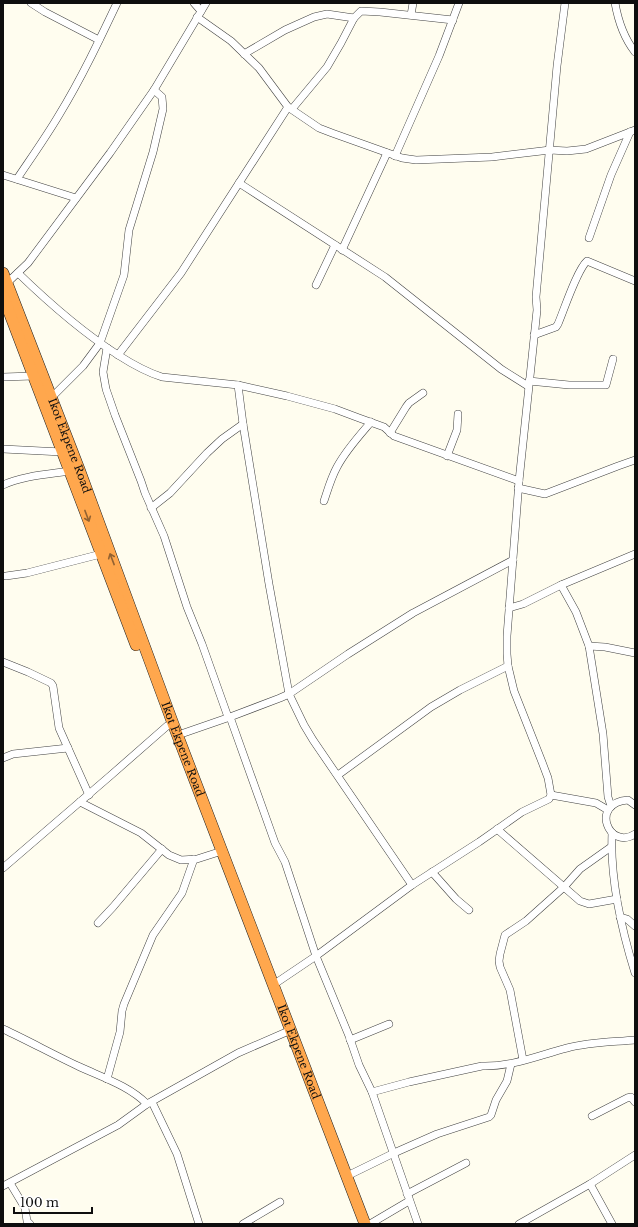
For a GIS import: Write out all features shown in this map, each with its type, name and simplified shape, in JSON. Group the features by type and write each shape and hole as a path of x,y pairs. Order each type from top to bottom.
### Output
{"highway":[{"name":"Ikot Ekpene Road","path":"5,278 84,483 178,735 219,851 288,1031 358,1224"},
{"name":"Ikot Ekpene Road","path":"3,297 167,726 273,985 288,1031 365,1224"}],"street":[{"path":"31,3 45,12 99,40"},
{"path":"17,179 60,114 117,3"},
{"path":"194,3 199,14 231,41 262,72 290,108 319,128 395,156 409,160 492,157 550,150 586,150 633,131"},
{"path":"5,278 18,273 28,263 110,153 154,90 206,3"},
{"path":"411,15 413,3"},
{"path":"395,156 440,56 459,3"},
{"path":"273,985 316,956 412,885 522,812 549,799 551,795 548,778 514,690 508,666 507,636 518,485 537,310 536,297 557,66 565,3"},
{"path":"615,3 618,18 629,45 635,52"},
{"path":"118,355 181,273 239,183 290,108 327,67 354,18 363,11 453,20"},
{"path":"244,54 285,30 314,17 327,14 354,18"},
{"path":"51,398 83,366 100,343 124,275 129,230 163,109 162,97 154,90"},
{"path":"589,238 611,175 633,131"},
{"path":"342,250 387,153"},
{"path":"3,175 76,198"},
{"path":"239,183 385,277 501,369 529,384 606,386 613,359"},
{"path":"316,284 335,246"},
{"path":"534,335 556,327 578,274 587,261 635,281"},
{"path":"18,273 51,304 100,343 140,368 162,377 238,385 335,409 384,427 394,436 542,494 547,494 603,471 635,460"},
{"path":"107,348 103,372 106,389 114,415 151,508 164,536 187,607 275,843 285,862 316,956 359,1065 372,1092 418,1224"},
{"path":"3,377 33,376"},
{"path":"238,385 269,584 289,694 313,740 412,885"},
{"path":"390,433 409,403 423,393"},
{"path":"447,456 457,430 458,414"},
{"path":"324,501 331,479 343,457 371,422"},
{"path":"151,508 170,493 212,448 243,424"},
{"path":"3,449 62,452"},
{"path":"3,485 21,479 70,471"},
{"path":"6,576 27,573 101,554"},
{"path":"509,608 523,604 561,585 635,554"},
{"path":"178,735 289,694 348,654 414,613 513,560"},
{"path":"561,585 576,612 589,646 603,734 609,808"},
{"path":"589,646 605,646 635,653"},
{"path":"3,662 51,683 53,686 59,728 89,795"},
{"path":"338,775 431,707 460,690 508,666"},
{"path":"3,868 167,726"},
{"path":"3,758 13,754 68,748"},
{"path":"551,795 596,803 609,808"},
{"path":"635,805 632,800 614,803 609,808 606,816 606,824 612,833 620,837 629,837 635,834"},
{"path":"80,802 141,833 169,855 182,860 194,859 219,851"},
{"path":"497,829 534,863 580,901 584,903 594,903 616,899"},
{"path":"612,833 611,847 614,888 635,973"},
{"path":"524,1060 510,990 499,961 505,935 526,921 564,887 580,869 611,847"},
{"path":"98,923 114,907 162,849"},
{"path":"107,1079 120,1032 122,1011 130,989 153,935 182,893 194,859"},
{"path":"432,872 456,899 469,910"},
{"path":"620,917 627,919 635,926"},
{"path":"350,1040 389,1024"},
{"path":"3,1029 60,1058 134,1092 150,1103 177,1154 199,1224"},
{"path":"30,1224 25,1208 6,1184 118,1125 150,1103 238,1053 288,1031"},
{"path":"372,1092 409,1082 482,1066 510,1064 567,1048 635,1040"},
{"path":"347,1176 437,1134 491,1115 496,1100 508,1081 510,1064"},
{"path":"592,1116 627,1098 631,1097 635,1102"},
{"path":"519,1224 590,1184 635,1155"},
{"path":"370,1224 408,1197 466,1162"},
{"path":"590,1184 612,1224"},
{"path":"243,1224 280,1202"}]}
